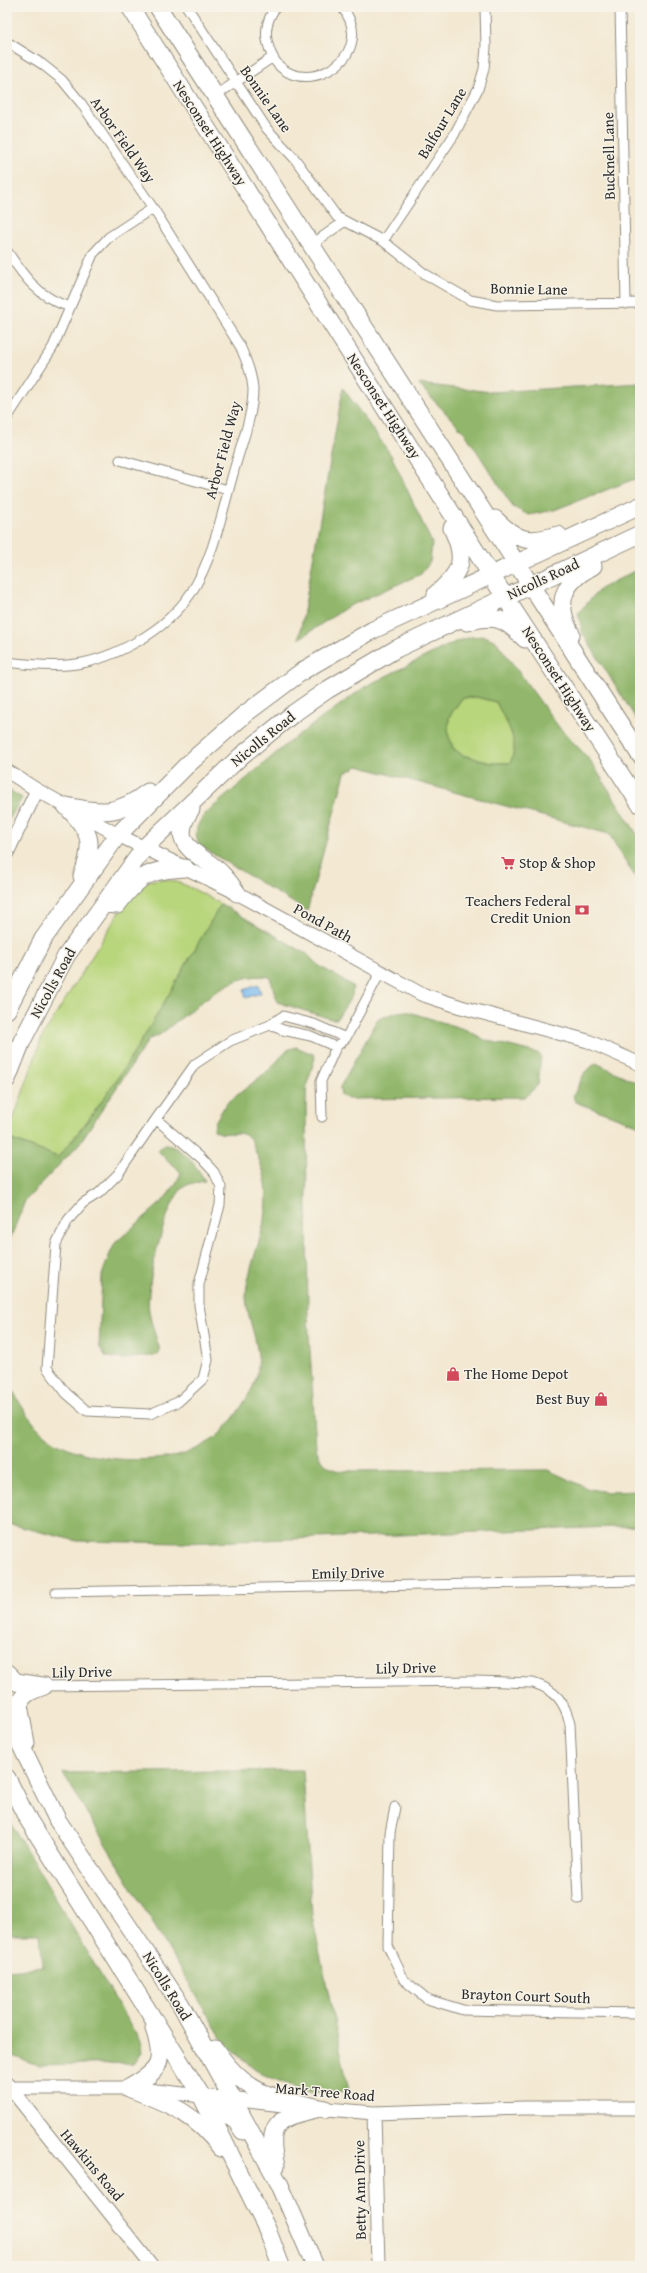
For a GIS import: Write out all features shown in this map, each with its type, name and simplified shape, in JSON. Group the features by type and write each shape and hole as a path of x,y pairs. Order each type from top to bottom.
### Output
{"highway":[{"name":"Nesconset Highway","path":"130,7 505,597 640,804"},
{"name":"Nesconset Highway","path":"158,7 640,755"},
{"path":"418,608 452,580 458,571 461,559 459,542 428,475"},
{"path":"473,496 507,531 526,540 543,540 607,521"},
{"name":"Nicolls Road","path":"7,1010 43,940 118,835 186,766 245,714 304,670 349,642 418,608 640,506"},
{"path":"608,705 565,621 562,611 563,598 570,583 576,576 600,563 639,535"},
{"name":"Nicolls Road","path":"7,1079 22,1041 66,956 145,847 207,787 276,727 312,700 365,666 423,635 639,535"},
{"path":"423,635 480,618 496,618 515,628 551,667"},
{"path":"66,806 98,812 121,809 130,805 186,766"},
{"path":"207,787 182,822 181,833 187,845 197,857 221,873 237,893"},
{"path":"66,806 85,827 91,848 74,896"},
{"path":"104,904 117,904 129,889 150,872 185,868"},
{"path":"7,1673 16,1682 44,1686"},
{"path":"28,1761 19,1705 23,1697 28,1692 44,1686"},
{"name":"Nicolls Road","path":"7,1713 28,1761 58,1821 181,2005 280,2185 315,2266"},
{"name":"Nicolls Road","path":"7,1778 26,1816 201,2095 267,2229 281,2266"},
{"path":"181,2005 226,2065 256,2089 287,2100 322,2108"},
{"path":"129,2088 150,2076 160,2062 158,2042 148,2010"},
{"path":"129,2088 179,2108 194,2119 216,2141 241,2175"},
{"path":"201,2095 237,2122 246,2135 315,2266"},
{"path":"280,2185 271,2148 274,2130 286,2117 322,2108"}],"main road":[{"name":"Pond Path","path":"7,771 37,790 118,835 237,893 380,973 434,999 588,1041 640,1064"},
{"path":"7,853 37,790"},
{"name":"Mark Tree Road","path":"8,2086 129,2088 201,2095 233,2100 374,2113 522,2108 640,2108"},
{"name":"Hawkins Road","path":"8,2086 152,2266"},
{"name":"Betty Ann Drive","path":"374,2113 378,2266"}],"street":[{"name":"Bonnie Lane","path":"187,7 267,129 294,159 337,216 383,241 425,274 470,300 505,306 640,303"},
{"path":"276,7 268,22 266,34 268,46 273,57 281,67 297,76 316,76 333,70 346,56 351,38 349,20 342,7"},
{"name":"Balfour Lane","path":"383,241 454,135 478,89 484,69 486,47 485,7"},
{"name":"Bucknell Lane","path":"620,7 626,304"},
{"name":"Arbor Field Way","path":"7,42 42,64 62,80 100,128 153,208 240,346 249,366 253,388 251,402 228,490 203,570 190,594 164,625 113,655 85,663 51,666 7,662"},
{"path":"215,96 273,57"},
{"path":"7,418 53,347 93,254 100,245 153,208"},
{"path":"311,245 345,221"},
{"path":"7,251 25,278 45,297 70,307"},
{"path":"120,460 228,490"},
{"path":"322,1117 321,1081 336,1048 346,1038 380,973"},
{"path":"156,1120 201,1158 214,1172 221,1187 220,1205 199,1284 199,1305 208,1360 203,1379 178,1402 150,1414 87,1411 66,1393 47,1368 56,1244 68,1220 118,1174 195,1064 230,1041 270,1025 283,1016 314,1024 346,1038"},
{"path":"290,1032 293,1018"},
{"path":"270,1025 290,1032 311,1036 336,1048"},
{"name":"Emily Drive","path":"56,1592 640,1581"},
{"name":"Lily Drive","path":"44,1686 476,1681 534,1683 542,1686 552,1690 561,1698 567,1711 570,1724 578,1899"},
{"name":"Brayton Court South","path":"395,1807 390,1833 388,1946 404,1980 427,1999 463,2010 640,2013"}],"green space":[{"path":"640,383 640,477 554,510 529,515 513,507 465,433 418,384 492,392"},
{"path":"343,388 391,455 432,543 430,562 421,574 347,607 299,639"},
{"path":"640,568 640,725 583,634 578,613 600,589"},
{"path":"485,636 496,641 558,726 590,760 640,839 640,885 609,834 358,766 345,773 307,911 200,846 196,830 199,822 205,814 289,742 366,686 455,642 471,637","holes":["476,697 496,702 508,724 513,739 514,747 510,763 491,763 462,755 453,748 448,734 449,717 462,698"]},
{"path":"476,697 496,702 508,724 514,747 510,763 491,763 462,755 453,748 448,734 449,717 462,698"},
{"path":"7,789 22,798 7,823"},
{"path":"160,879 184,885 221,904 145,1035 104,1098 58,1157 7,1138 42,1037 130,895 147,881"},
{"path":"221,904 307,954 318,965 353,986 352,996 337,1019 331,1019 277,1002 270,977 256,976 244,979 231,983 220,989 161,1034 149,1039 79,1144 25,1201 7,1247 7,1138 58,1157 82,1128 125,1067"},
{"path":"406,1011 467,1030 485,1040 538,1053 541,1056 538,1085 525,1097 348,1099 341,1095 340,1087 378,1019 397,1012"},
{"path":"296,1047 313,1054 315,1058 307,1084 306,1103 308,1317 316,1448 322,1461 331,1468 341,1471 548,1470 589,1489 608,1492 640,1491 640,1526 182,1543 77,1541 13,1525 7,1527 7,1350 9,1375 12,1388 23,1408 36,1426 49,1438 65,1447 102,1457 141,1460 177,1456 190,1452 208,1442 224,1430 248,1396 255,1382 258,1369 258,1356 247,1309 247,1285 265,1219 267,1188 263,1171 250,1139 239,1133 218,1132 214,1130 215,1122 226,1104 270,1069 287,1050"},
{"path":"596,1063 640,1084 640,1126 575,1102 573,1096 585,1072"},
{"path":"164,1145 170,1146 182,1152 188,1157 198,1169 205,1181 194,1183 182,1188 168,1214 157,1249 150,1285 149,1311 160,1350 158,1355 123,1359 106,1357 99,1346 102,1275 115,1243 162,1202 175,1185 181,1173 158,1150"},
{"path":"303,1770 312,1916 349,2091 308,2092 262,2074 227,2047 63,1773"},
{"path":"7,1817 140,2041 142,2052 134,2063 38,2065 7,2054 7,1970 43,1967 40,1934 7,1934"}],"water":[{"path":"258,985 261,993 246,998 244,990"}],"place":[{"name":"Stop & Shop","path":"508,863"},
{"name":"Teachers Federal Credit Union","path":"582,910"},
{"name":"The Home Depot","path":"453,1374"},
{"name":"Best Buy","path":"601,1399"}]}
